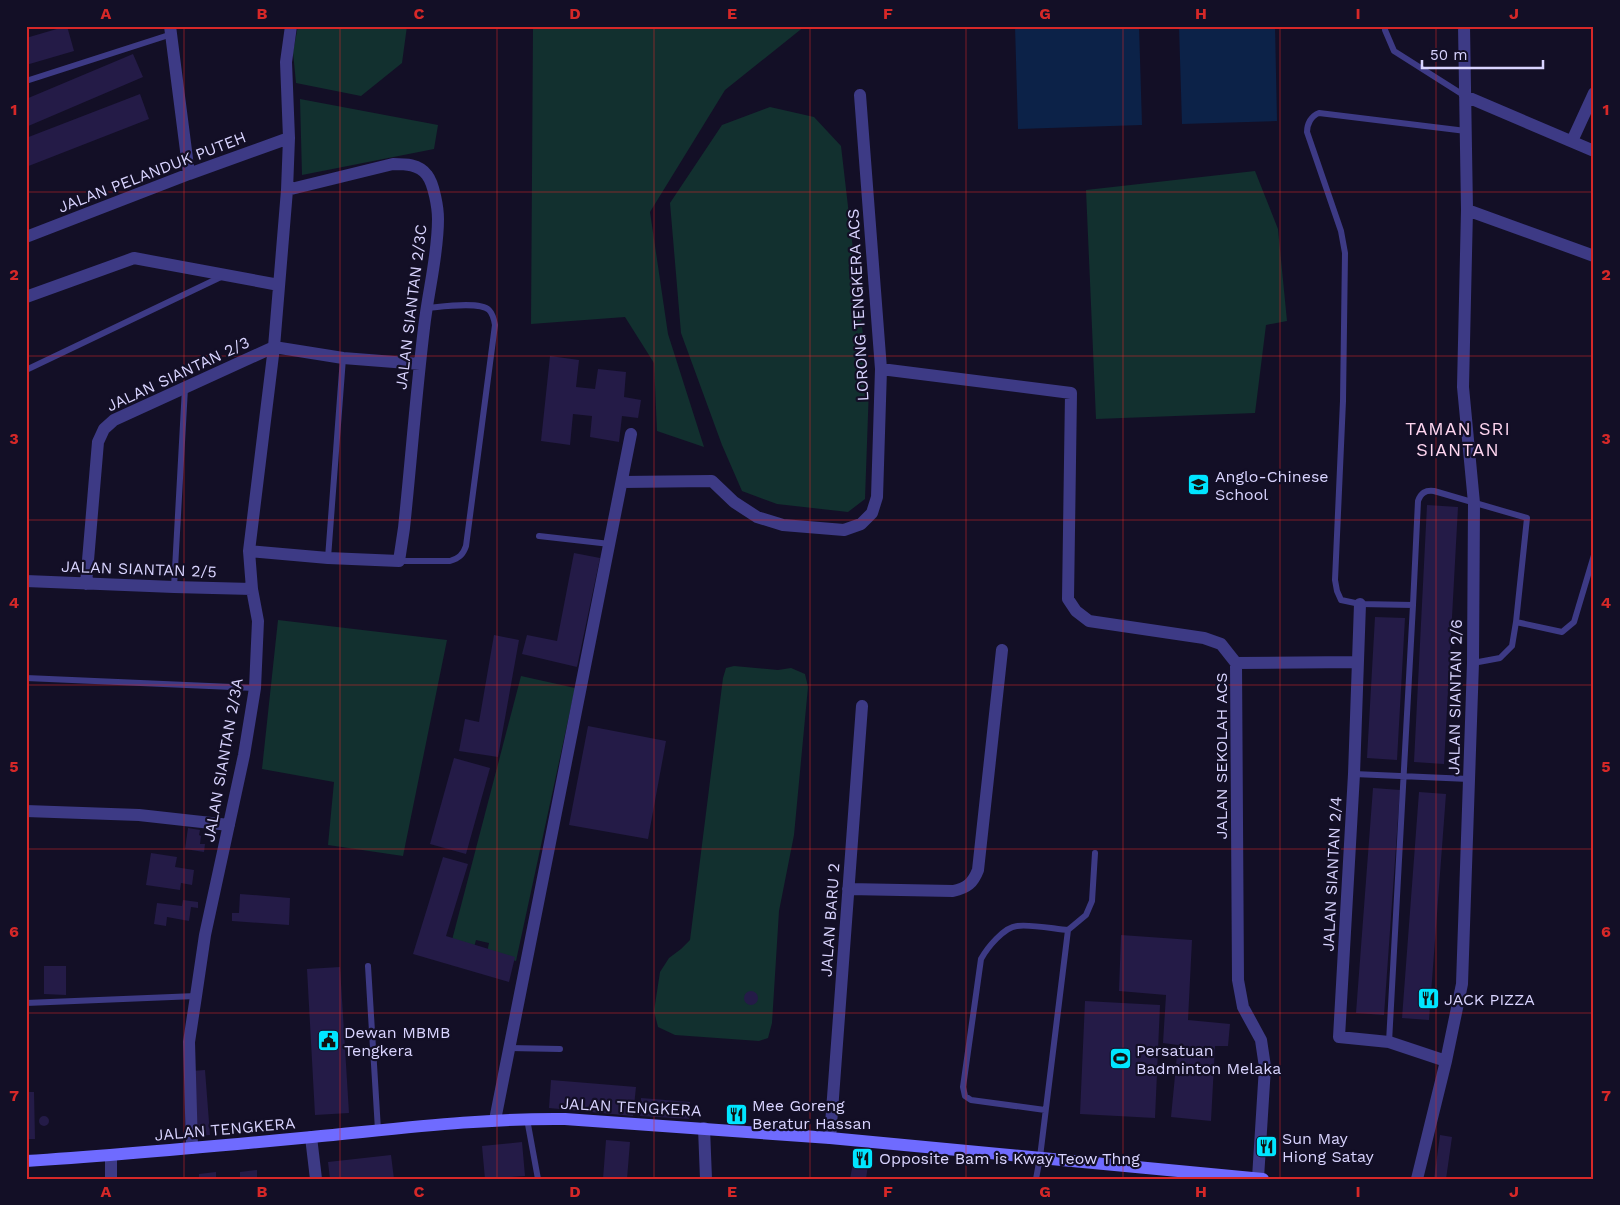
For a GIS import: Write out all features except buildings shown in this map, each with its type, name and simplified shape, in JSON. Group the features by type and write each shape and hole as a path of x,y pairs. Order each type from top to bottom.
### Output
{"main road":[{"name":"JALAN TENGKERA","path":"26,1161 527,1118 593,1120 830,1138 1263,1179"}],"street":[{"name":"JALAN SIANTAN 2/3A","path":"192,1148 189,1042 205,934 244,756 255,688 258,620 252,589 249,551 274,347 287,190 289,138 286,62 291,26"},
{"name":"JALAN SIANTAN 2/6","path":"1417,1179 1446,1061 1462,984 1473,663 1474,503 1463,387 1467,210 1464,26"},
{"path":"171,30 188,174"},
{"path":"1572,141 1594,93"},
{"name":"LORONG TENGKERA ACS","path":"622,482 712,481 734,502 756,517 783,525 844,530 861,524 872,513 877,497 881,369 860,95"},
{"path":"1465,96 1594,151"},
{"name":"JALAN PELANDUK PUTEH","path":"26,237 188,174 289,138"},
{"name":"JALAN SIANTAN 2/3C","path":"287,190 393,164 411,165 420,168 428,176 435,194 438,217 436,257 426,308 399,561"},
{"path":"1467,210 1594,256"},
{"path":"26,297 134,258 279,285"},
{"path":"274,347 343,358 420,364"},
{"name":"JALAN SIANTAN 2/3","path":"86,584 98,442 104,429 114,420 274,347"},
{"name":"JALAN SEKOLAH ACS","path":"881,369 1071,393 1068,599 1076,612 1089,621 1204,638 1220,644 1236,663 1238,980 1243,1006 1261,1040 1265,1067 1258,1178"},
{"path":"495,1120 631,434"},
{"path":"249,551 328,558 399,561"},
{"name":"JALAN SIANTAN 2/5","path":"26,581 174,588 252,589"},
{"name":"JALAN SIANTAN 2/4","path":"1360,604 1354,774 1339,1037 1389,1042 1446,1061"},
{"path":"848,888 953,891 964,888 973,881 978,870 1002,650"},
{"path":"1236,663 1358,662"},
{"name":"JALAN BARU 2","path":"830,1138 862,706"},
{"path":"26,811 139,815 229,825"},
{"path":"704,1128 706,1179"},
{"path":"311,1137 316,1179"},
{"path":"111,1155 111,1179"}],"lane":[{"path":"1385,26 1394,51 1465,96"},
{"path":"26,80 171,30"},
{"path":"1413,605 1360,604 1341,600 1337,591 1335,580 1343,401 1345,254 1341,231 1307,132 1307,126 1314,115 1319,113 1466,131"},
{"path":"26,370 224,276"},
{"path":"399,561 450,561 458,559 464,554 495,325 493,316 488,309 479,306 426,308"},
{"path":"328,558 343,358"},
{"path":"174,588 185,386"},
{"path":"1389,1042 1418,501 1420,495 1427,490 1527,518 1512,646 1500,658 1473,663"},
{"path":"539,536 610,544"},
{"path":"1516,622 1562,632 1574,622 1594,555"},
{"path":"26,678 255,688"},
{"path":"1354,774 1469,779"},
{"path":"1036,1179 1068,930 1086,915 1092,901 1095,853"},
{"path":"1045,1110 972,1100 965,1096 963,1087 980,959 986,950 1008,929 1017,926 1068,930"},
{"path":"368,966 378,1130"},
{"path":"26,1003 196,996"},
{"path":"509,1048 560,1050"},
{"path":"527,1118 538,1179"}],"green space":[{"path":"298,26 407,26 402,63 361,96 296,83 293,52"},
{"path":"533,26 805,26 725,90 650,212 668,334 704,447 657,431 654,363 625,317 531,324"},
{"path":"300,99 438,125 434,149 302,175"},
{"path":"770,107 814,117 841,146 869,387 865,499 848,512 777,504 742,491 722,445 681,333 670,203 722,125"},
{"path":"1255,171 1278,229 1287,321 1266,325 1255,413 1096,419 1086,190"},
{"path":"278,620 447,640 403,856 328,845 334,782 262,769"},
{"path":"734,666 778,670 791,668 805,674 808,687 794,835 779,911 772,1023 768,1038 759,1041 675,1035 658,1027 654,1011 660,972 669,958 690,940 723,678 726,668"},
{"path":"521,676 575,688 516,961 487,953 489,943 476,940 473,951 451,944"}],"water":[{"path":"1015,26 1139,26 1142,125 1018,129"},
{"path":"1179,26 1275,26 1277,121 1182,124"}],"place":[{"name":"Anglo-Chinese School","path":"1199,485"},
{"name":"JACK PIZZA","path":"1428,999"},
{"name":"Dewan MBMB Tengkera","path":"328,1041"},
{"name":"Persatuan Badminton Melaka","path":"1120,1059"},
{"name":"Mee Goreng Beratur Hassan","path":"736,1114"},
{"name":"Sun May Hiong Satay","path":"1266,1147"},
{"name":"Opposite Bam is Kway Teow Thng","path":"863,1158"}],"district":[{"name":"TAMAN SRI SIANTAN","path":"1458,438"}]}
